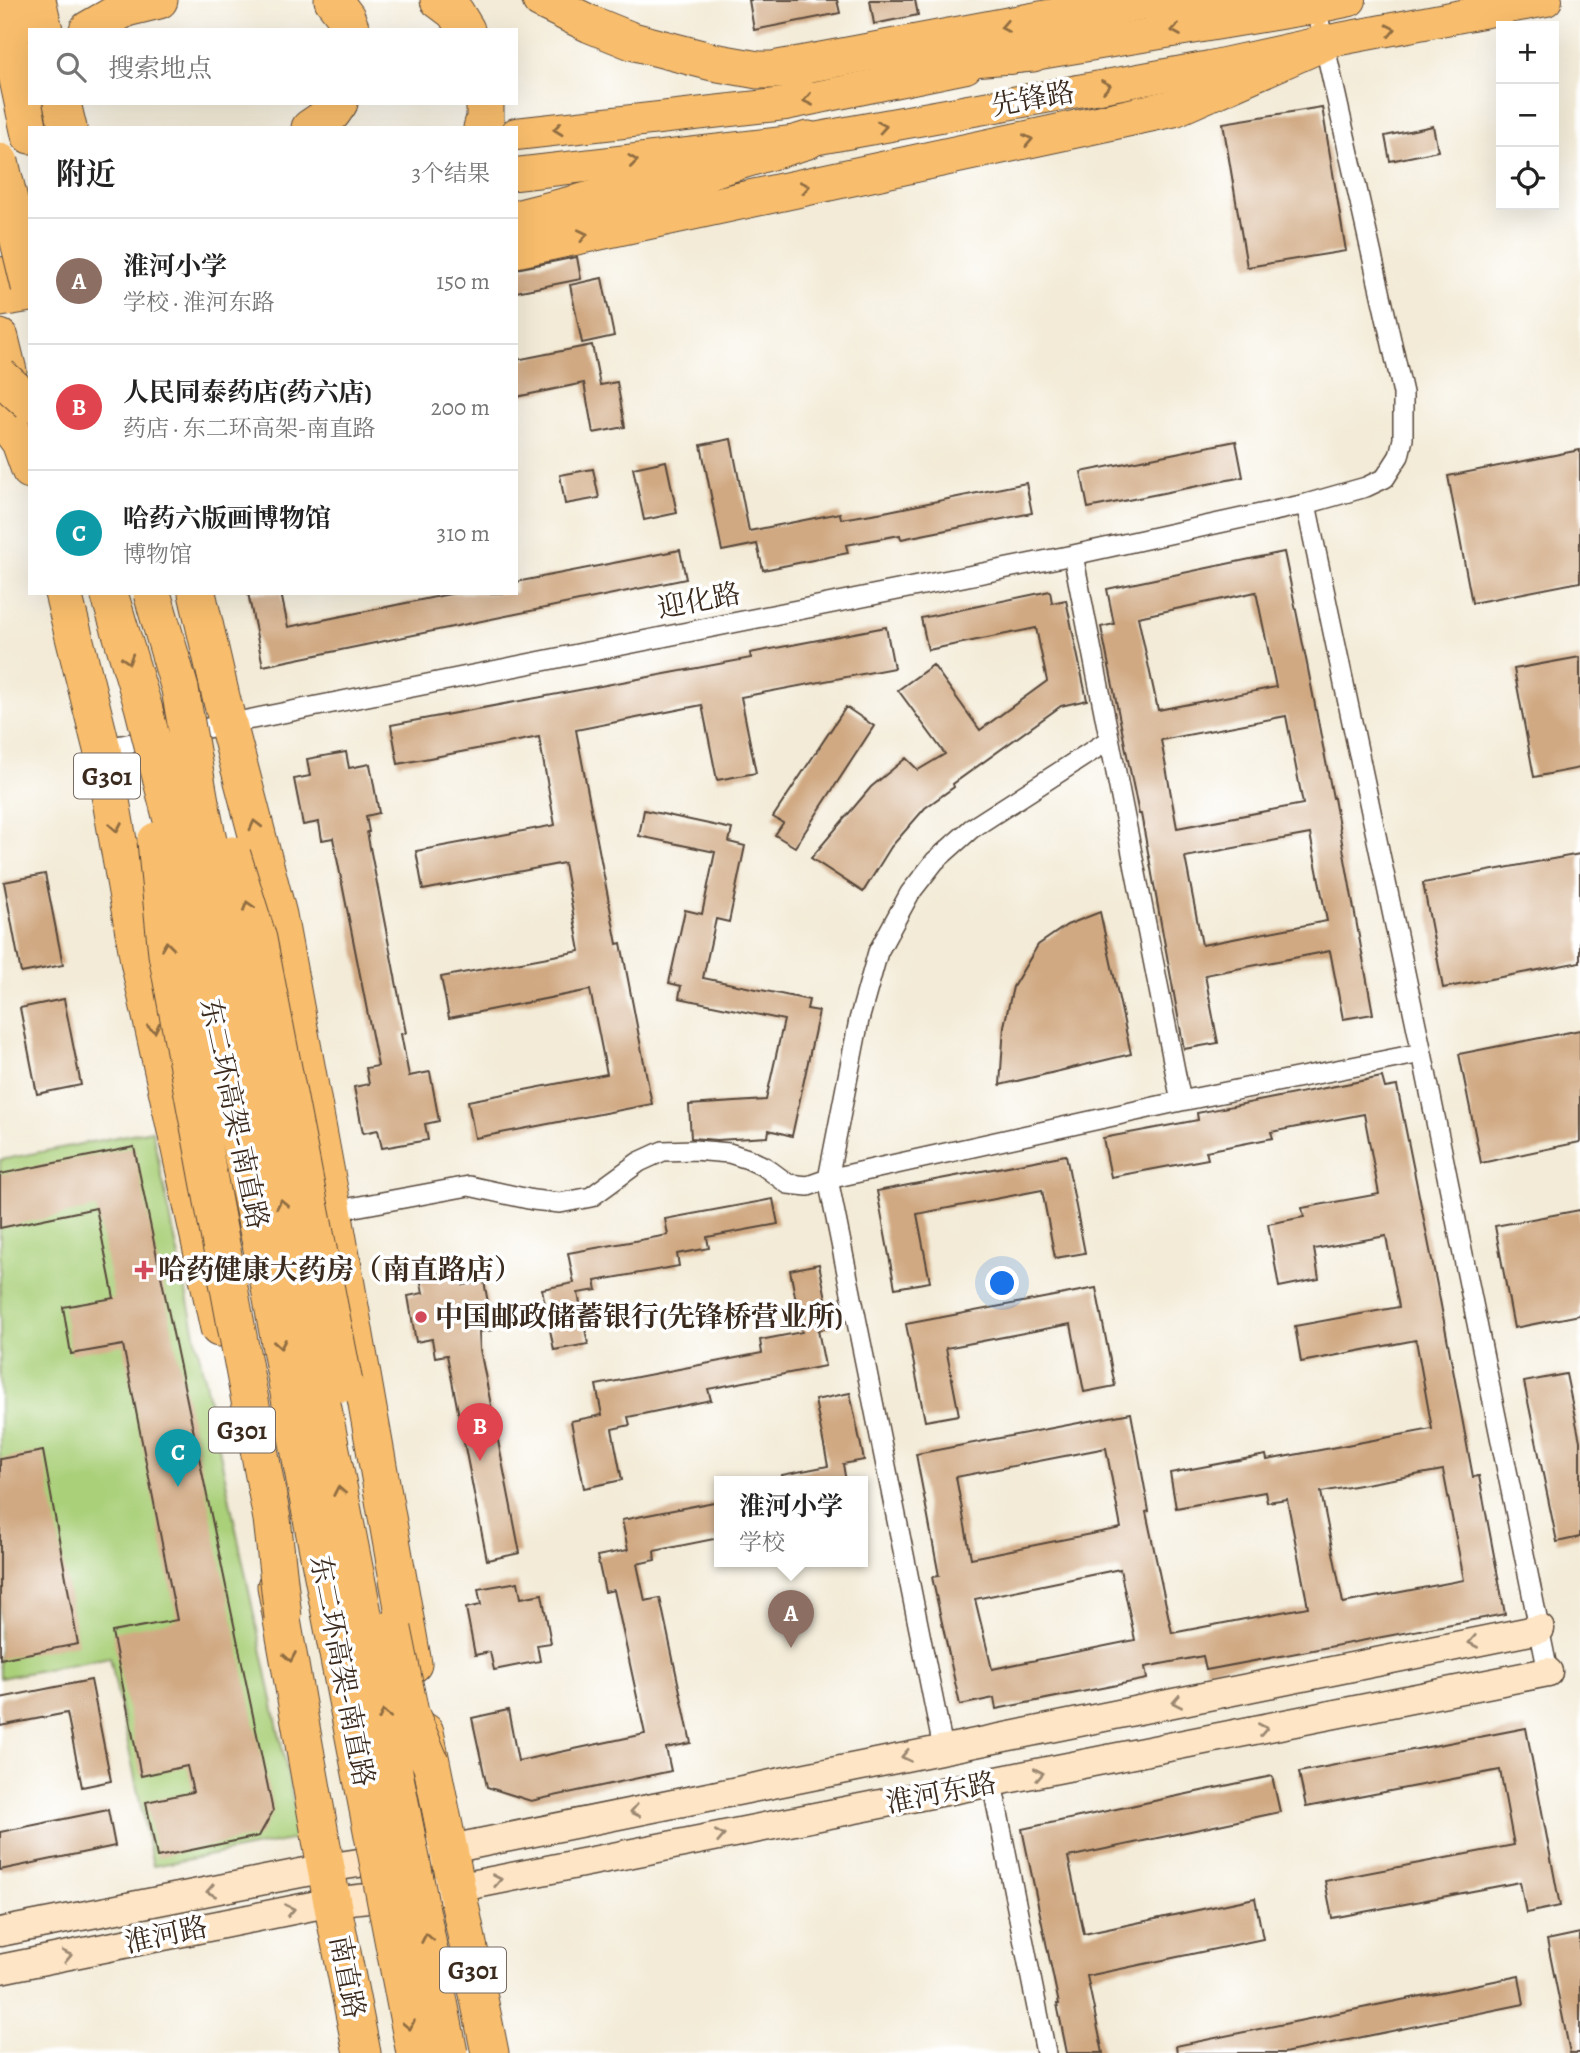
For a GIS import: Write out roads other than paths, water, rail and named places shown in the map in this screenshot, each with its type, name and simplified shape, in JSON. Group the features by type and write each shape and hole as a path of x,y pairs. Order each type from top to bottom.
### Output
{"highway":[{"path":"1,0 28,126"},
{"path":"37,0 44,28"},
{"path":"91,28 126,8 159,0"},
{"path":"333,0 346,17 350,28"},
{"path":"439,0 454,12 465,28"},
{"path":"541,0 589,12 632,41 713,62 758,70 822,70 1033,53"},
{"path":"773,70 1142,1 1333,4"},
{"path":"518,249 1174,108 1324,42"},
{"path":"37,126 42,105"},
{"path":"62,105 68,126"},
{"path":"313,126 332,113 338,105"},
{"path":"483,126 485,105"},
{"path":"518,218 695,174 808,140"},
{"path":"28,159 0,161 28,279"},
{"path":"0,186 28,183"},
{"path":"0,298 28,293"},
{"path":"28,331 6,361 28,400"},
{"path":"0,415 20,442 28,464"},
{"name":"G301","path":"64,595 102,749 142,974 283,1617 329,1885"},
{"name":"东二环高架-南直路","path":"110,595 143,706 172,820 268,1277 314,1532 415,2053"},
{"name":"东二环高架-南直路","path":"153,595 180,689 200,802 449,2053"},
{"path":"186,595 224,710"},
{"name":"G301","path":"197,595 224,710 278,915 430,1762 490,2053"},
{"path":"180,689 258,939 402,1676 410,1713 430,1762"},
{"path":"143,706 167,954 272,1519 283,1617"},
{"name":"南直路","path":"329,1885 362,2053"}],"main road":[{"name":"先锋路","path":"518,174 808,140 1210,67 1324,42 1546,0"},
{"name":"先锋路","path":"518,134 785,104 1033,53 1333,4"},
{"path":"0,232 28,226"},
{"path":"0,274 28,267"},
{"name":"淮河东路","path":"329,1885 450,1849 1539,1629"},
{"name":"淮河东路","path":"329,1885 456,1888 1548,1672"},
{"name":"淮河路","path":"0,1933 329,1885"},
{"name":"淮河路","path":"0,1969 329,1885"}],"street":[{"name":"迎化路","path":"102,749 224,710 1073,555 1306,504 1366,487 1385,478 1399,456 1403,439 1403,393 1324,42 1333,4"},
{"path":"1306,504 1422,1053 1548,1672"},
{"path":"1073,555 1181,1101"},
{"path":"943,1748 828,1179 859,1020 878,952 910,893 935,861 971,829 1109,740"},
{"path":"333,1211 469,1186 560,1203 591,1197 639,1162 663,1151 729,1153 765,1167 788,1184 808,1186 828,1179 1181,1101 1422,1053"},
{"path":"992,1783 1046,2053"}],"place":[{"name":"哈药健康大药房（南直路店）","path":"144,1270"},
{"name":"中国邮政储蓄银行(先锋桥营业所)","path":"421,1317"},
{"name":"人民同泰药店(药六店)","path":"480,1461"},
{"name":"哈药六版画博物馆","path":"178,1487"},
{"name":"淮河小学","path":"791,1648"}]}
